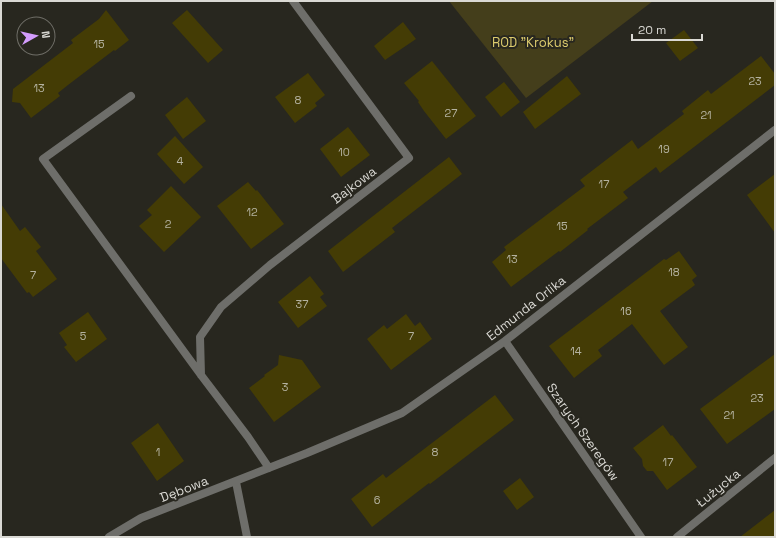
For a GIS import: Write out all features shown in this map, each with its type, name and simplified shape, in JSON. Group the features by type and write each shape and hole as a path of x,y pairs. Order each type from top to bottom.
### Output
{"street":[{"name":"Bajkowa","path":"201,375 200,337 221,307 270,265 409,158 292,1"},
{"path":"130,96 43,159 248,437 269,468"},
{"name":"Edmunda Orlika","path":"269,468 402,413 505,341 775,130"},
{"name":"Szarych Szeregów","path":"505,341 641,537"},
{"name":"Łużycka","path":"676,537 775,458"},
{"name":"Dębowa","path":"109,537 141,518 269,468"},
{"path":"236,482 247,537"}],"green space":[{"name":"ROD \"Krokus\"","path":"449,1 653,1 526,98"}],"building":[{"path":"106,10 129,40 68,85 58,93 60,96 31,118 20,103 12,102 13,89 73,43 71,40 99,19"},
{"path":"187,10 223,50 208,63 172,23"},
{"path":"403,22 416,39 385,60 374,46"},
{"path":"684,30 698,48 680,61 666,43"},
{"path":"761,56 775,74 775,85 660,173 656,167 623,192 628,198 587,229 588,230 560,252 559,251 511,287 492,262 506,250 504,247 585,186 580,180 632,140 638,149 684,114 682,111 708,90 711,94"},
{"path":"432,61 476,116 446,139 404,83"},
{"path":"308,73 325,95 315,103 317,106 295,123 275,97"},
{"path":"567,76 581,94 535,129 523,112"},
{"path":"504,82 520,102 501,117 485,97"},
{"path":"187,97 206,121 183,139 165,115"},
{"path":"348,127 370,155 341,177 320,149"},
{"path":"175,136 203,167 184,184 157,154"},
{"path":"449,157 462,174 392,228 395,232 343,272 328,251"},
{"path":"775,174 775,233 747,195"},
{"path":"248,182 256,191 257,190 284,224 251,249 217,206"},
{"path":"171,186 201,217 164,252 139,226 152,215 147,210"},
{"path":"1,204 20,231 25,227 41,247 36,251 57,279 33,297 29,292 27,293 1,258"},
{"path":"679,251 697,276 692,280 695,285 660,311 688,347 664,365 632,324 598,350 602,356 574,378 549,346 664,259 666,260"},
{"path":"310,276 324,294 320,297 327,306 298,328 278,302"},
{"path":"88,312 107,339 76,362 64,347 67,345 59,333"},
{"path":"406,314 415,326 420,322 432,339 391,370 367,339 384,325 387,329"},
{"path":"775,354 775,409 727,444 700,409"},
{"path":"279,355 302,360 321,387 274,422 249,388 278,365"},
{"path":"495,395 514,420 372,527 351,499 383,474 386,478"},
{"path":"158,423 184,461 157,481 131,443"},
{"path":"663,425 697,467 667,490 653,471 647,471 643,466 642,459 633,448"},
{"path":"520,478 534,497 517,510 503,491"},
{"path":"775,510 775,537 740,537"}]}
